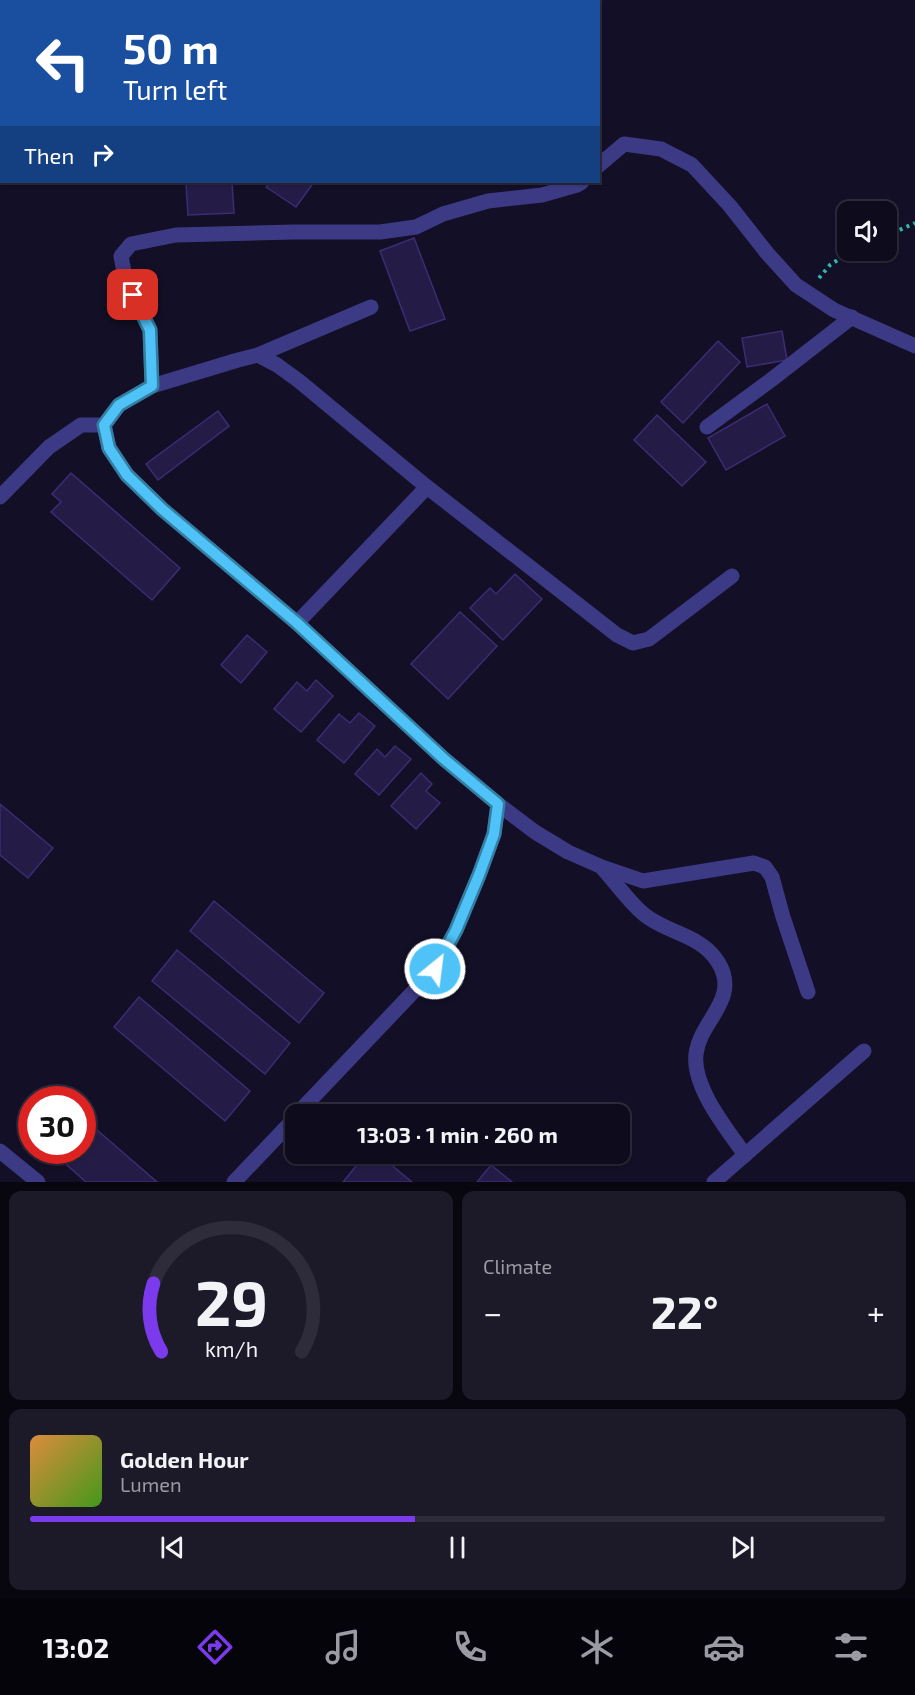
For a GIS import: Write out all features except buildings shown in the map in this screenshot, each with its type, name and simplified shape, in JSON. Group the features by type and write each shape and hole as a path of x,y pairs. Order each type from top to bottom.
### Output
{"street":[{"path":"600,164 624,144 661,148 692,165 730,206 796,285 834,310 915,346"},
{"path":"152,386 150,330 125,277 121,256 131,244 176,235 398,230 416,227 443,214 488,201 542,195 581,183"},
{"path":"371,307 258,355 152,386 119,405 104,425 109,448 127,475 162,509 297,623 444,759 535,832 559,847 602,867 643,881 754,863 765,867 772,877 808,992"},
{"path":"707,427 852,317"},
{"path":"258,355 299,381 427,487 617,635 633,643 649,639 732,576"},
{"path":"0,497 49,447 81,424 104,425"},
{"path":"297,623 427,487"},
{"path":"307,1104 435,969 456,930 479,875 494,834 498,804"},
{"path":"602,867 644,915 663,927 688,936 706,946 719,963 725,983 723,999 701,1035 696,1055 699,1078 710,1104 745,1155"},
{"path":"714,1182 864,1051"},
{"path":"234,1182 285,1128"},
{"path":"0,1151 38,1182"}],"path":[{"path":"897,231 915,224"},
{"path":"806,292 837,260"}],"route":[{"path":"133,295 150,330 152,386 119,405 104,425 109,448 127,475 162,509 297,623 444,759 498,804 494,834 479,875 456,930 435,969"}]}
